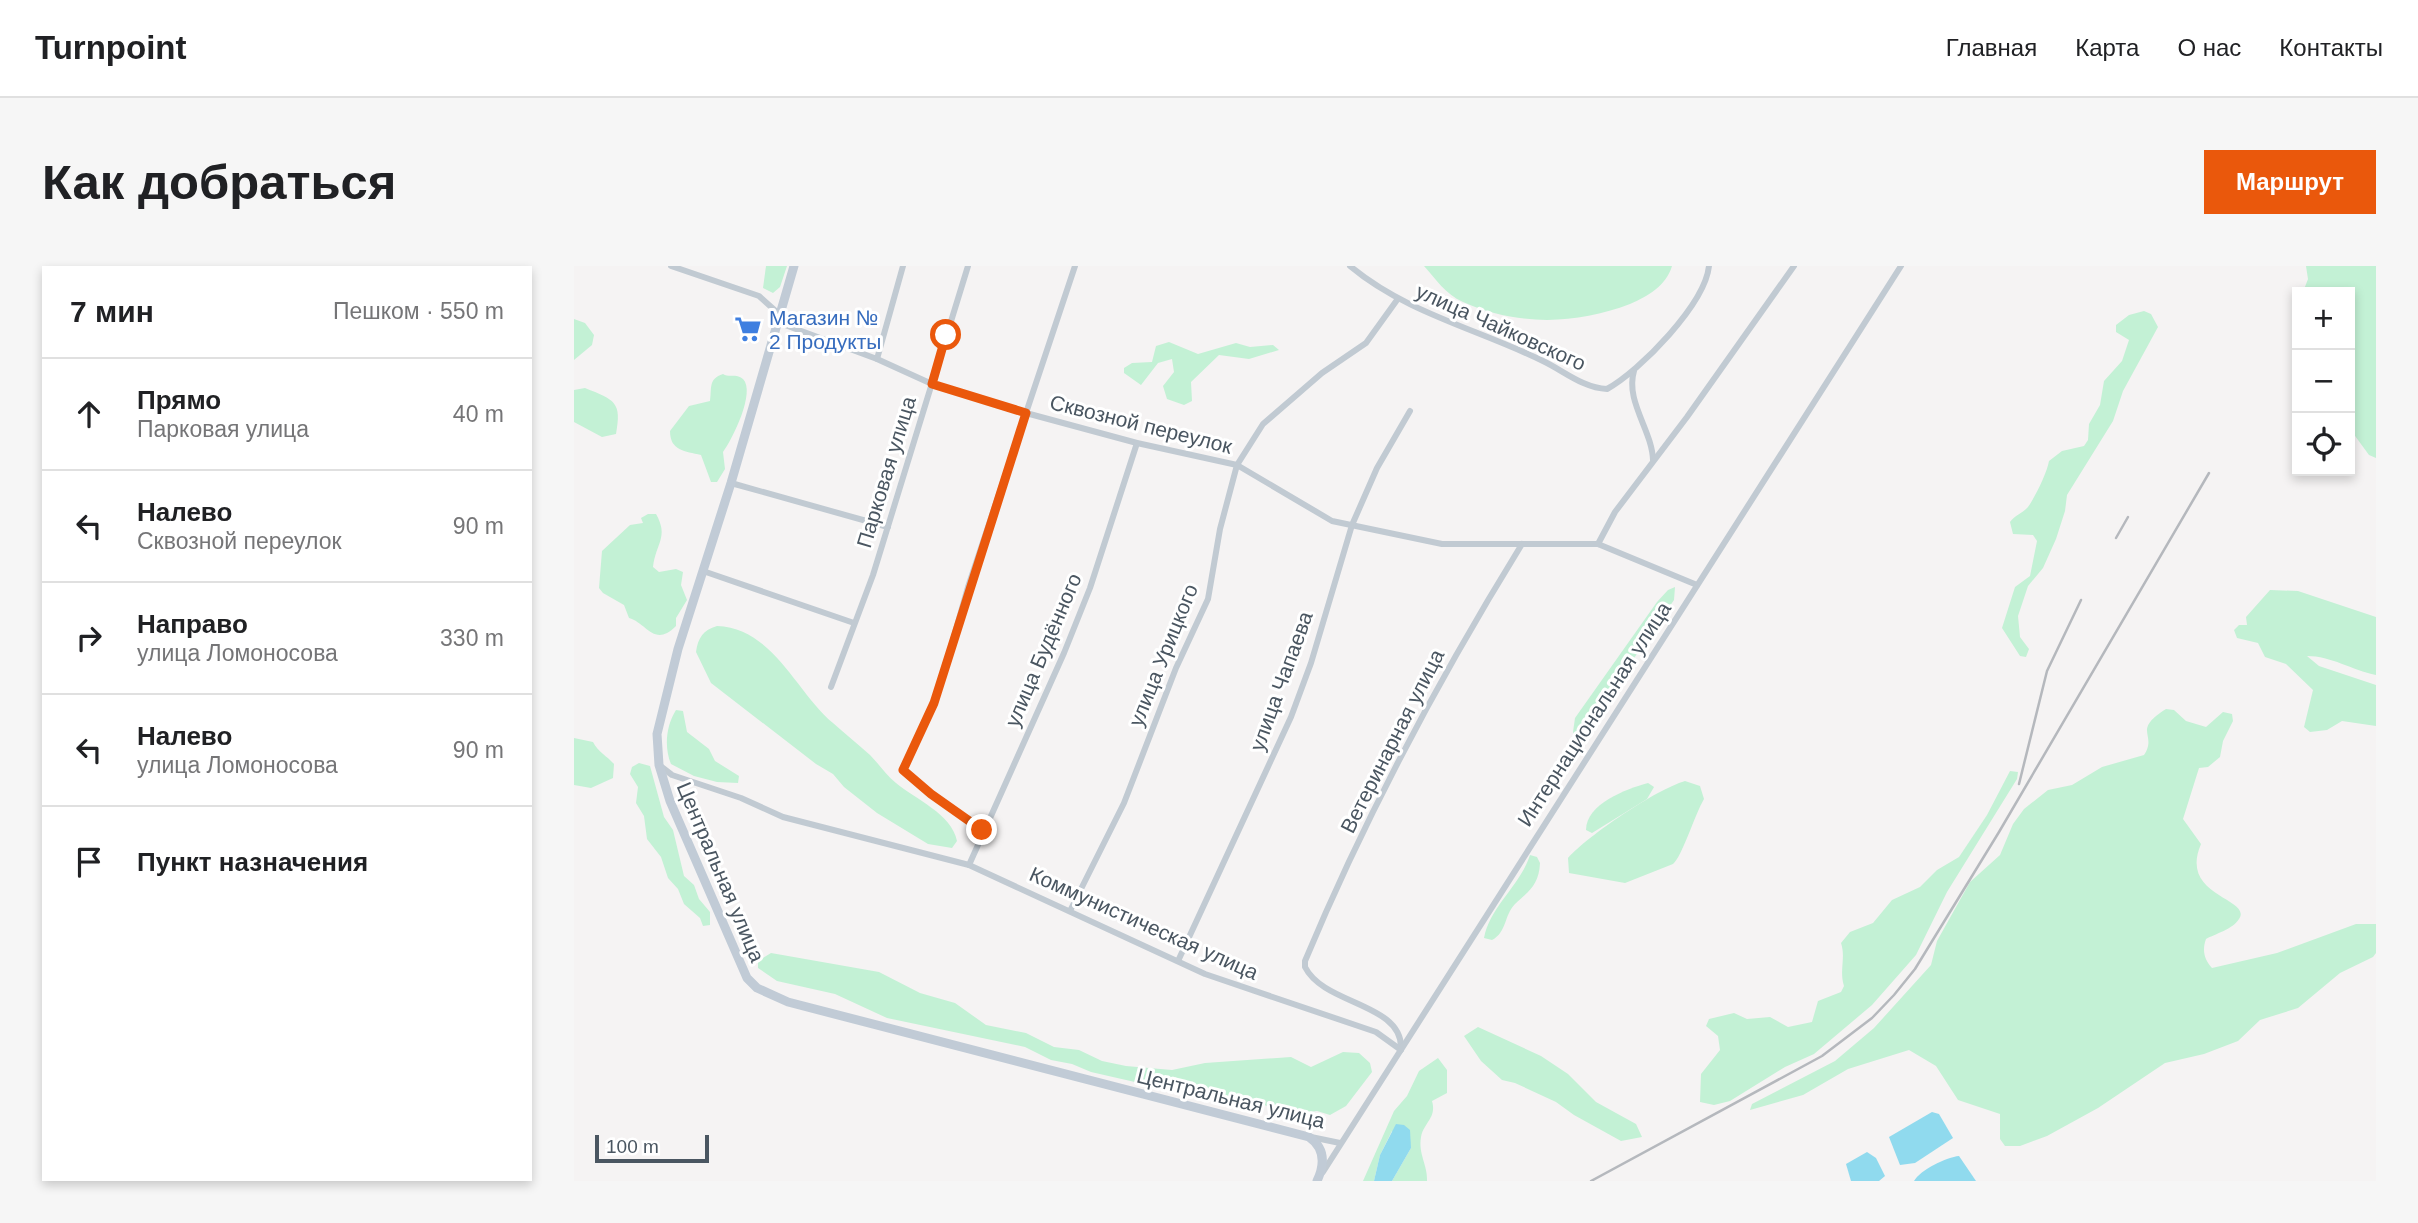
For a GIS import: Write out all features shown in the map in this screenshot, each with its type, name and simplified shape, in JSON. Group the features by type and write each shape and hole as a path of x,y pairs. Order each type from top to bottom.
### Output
{"street":[{"name":"Сквозной переулок","path":"671,266 758,296 778,318 932,384 1137,443 1237,465 1322,516 1442,544 1598,544 1697,585"},
{"name":"Центральная улица","path":"794,266 731,483 660,712 657,734 659,765 670,802 747,978 757,988 801,1005 1340,1143"},
{"path":"877,359 903,266"},
{"name":"Парковая улица","path":"831,687 888,527 968,266"},
{"path":"982,830 908,776 903,770 904,762 920,738 934,703 1075,266"},
{"name":"улица Чайковского","path":"1350,266 1397,300 1542,361 1584,384 1607,389 1635,369"},
{"path":"1653,460 1651,441 1634,397 1632,380 1635,369 1692,306 1708,277 1709,266"},
{"path":"1598,544 1615,512 1687,417 1794,266"},
{"name":"Интернациональная улица","path":"1318,1180 1902,266"},
{"name":"улица Урицкого","path":"1071,909 1124,803 1175,668 1208,599 1220,529 1237,465 1263,424 1322,373 1366,343 1397,300"},
{"name":"улица Чапаева","path":"1178,961 1291,717 1314,654 1352,525 1377,468 1410,411"},
{"name":"улица Будённого","path":"969,865 982,830 1064,653 1090,588 1137,443"},
{"path":"731,483 888,527"},
{"name":"Ветеринарная улица","path":"1401,1050 1401,1038 1395,1026 1383,1016 1316,983 1305,967 1306,961 1332,898 1416,726 1522,544"},
{"path":"703,571 854,624"},
{"name":"Коммунистическая улица","path":"659,765 672,775 741,798 783,817 969,865 1247,990 1376,1032 1401,1050"},
{"path":"1309,1137 1317,1144 1322,1158 1318,1180"}],"green space":[{"path":"766,266 787,266 780,287 773,293 763,288"},
{"path":"1424,266 1672,266 1661,285 1630,304 1588,316 1546,320 1504,315 1463,302 1446,291"},
{"path":"2306,266 2376,266 2376,458 2369,455 2355,436 2355,287 2305,287 2308,279"},
{"path":"2144,311 2151,314 2158,327 2123,391 2113,421 2067,495 2056,539 2043,568 2028,586 2018,616 2020,637 2029,649 2026,657 2020,656 2002,628 2015,587 2030,576 2037,541 2033,535 2013,534 2010,522 2031,503 2049,461 2062,451 2084,446 2088,440 2089,424 2100,405 2104,381 2122,361 2129,340 2116,332 2116,325 2129,315"},
{"path":"574,319 585,323 594,335 592,345 574,360"},
{"path":"1169,342 1198,354 1236,343 1250,347 1273,345 1279,350 1249,359 1219,355 1191,382 1192,401 1184,405 1167,399 1163,386 1174,372 1172,359 1158,363 1141,385 1124,373 1124,368 1132,363 1152,362 1156,346"},
{"path":"723,374 743,379 747,394 737,427 723,452 725,469 717,482 711,482 701,455 676,446 670,431 689,406 710,401 713,381"},
{"path":"585,388 610,399 614,404 618,415 616,434 602,437 574,422 574,390"},
{"path":"656,514 662,535 653,567 659,572 676,569 683,572 681,585 687,600 676,618 676,626 662,635 651,632 629,618 624,605 599,588 602,551 630,525 643,523 641,518"},
{"path":"1675,587 1674,600 1608,696 1597,723 1583,738 1575,738 1575,718 1657,602 1668,590"},
{"path":"2270,590 2298,591 2376,617 2376,675 2325,658 2307,656 2319,666 2376,685 2376,726 2342,721 2327,730 2310,732 2304,727 2313,690 2286,664 2265,657 2258,643 2237,638 2234,630 2239,625 2247,625 2246,617"},
{"path":"717,626 737,629 769,649 820,710 870,755 892,780 941,815 954,831 957,841 952,848 928,844 877,813 844,787 833,774 816,764 711,683 696,652 702,635"},
{"path":"2166,709 2174,710 2186,721 2206,727 2223,712 2232,714 2233,721 2223,741 2220,757 2208,767 2199,768 2183,819 2201,844 2197,862 2199,875 2240,912 2239,919 2233,926 2206,939 2204,954 2212,968 2277,953 2356,924 2376,924 2376,953 2373,957 2340,973 2298,1008 2260,1020 2238,1041 2204,1054 2165,1063 2098,1108 2047,1136 2020,1146 2005,1146 2000,1139 2000,1114 1958,1100 1936,1066 1909,1050 1848,1069 1803,1095 1750,1110 1752,1104 1835,1061 1874,1028 1931,965 1937,941 1970,882 2000,855 2013,824 2024,809 2048,790 2072,785 2102,767 2144,755 2148,748 2147,728 2156,716"},
{"path":"676,710 683,711 687,732 709,749 715,761 739,776 738,783 717,782 694,776 671,764 667,737"},
{"path":"574,738 593,742 614,764 613,778 591,788 574,785"},
{"path":"639,763 650,766 664,817 673,830 684,876 694,885 699,899 710,912 710,925 703,926 700,918 684,904 678,889 668,878 661,857 647,839 644,816 636,803 638,787 630,774 632,767"},
{"path":"2010,771 2018,772 2017,779 1947,892 1916,955 1872,1005 1814,1054 1785,1067 1730,1101 1714,1105 1700,1102 1701,1074 1720,1050 1718,1036 1706,1026 1709,1019 1734,1013 1747,1019 1770,1017 1788,1027 1812,1022 1818,1001 1841,992 1844,986 1841,943 1850,932 1873,923 1892,900 1920,887 1937,870 1959,857 1987,815"},
{"path":"1685,781 1700,786 1704,799 1673,864 1625,883 1569,873 1568,858 1578,848 1640,803"},
{"path":"1648,783 1654,787 1647,799 1592,833 1586,830 1588,821 1600,805 1629,789"},
{"path":"1530,855 1537,857 1540,863 1535,882 1511,908 1497,937 1492,940 1484,938 1492,916 1519,877"},
{"path":"771,953 879,972 920,993 955,1003 986,1025 1026,1033 1054,1047 1079,1050 1102,1061 1126,1066 1172,1070 1205,1063 1291,1057 1311,1067 1343,1052 1359,1053 1370,1063 1372,1072 1346,1106 1330,1115 1317,1111 1295,1114 1264,1105 1218,1101 1091,1072 1072,1064 1051,1060 1025,1047 887,1018 835,994 777,981 758,968 758,961"},
{"path":"1478,1027 1541,1056 1568,1074 1596,1102 1636,1124 1642,1137 1621,1141 1556,1102 1515,1083 1502,1080 1481,1061 1464,1036"},
{"path":"1438,1058 1447,1070 1447,1093 1432,1101 1432,1116 1421,1137 1427,1181 1392,1181 1411,1148 1392,1131 1380,1155 1374,1181 1363,1181 1394,1111 1407,1096 1419,1071"}],"water":[{"path":"1932,1112 1939,1114 1953,1138 1915,1163 1900,1165 1889,1137"},
{"path":"1396,1124 1404,1125 1410,1130 1411,1148 1392,1181 1374,1181 1380,1155"},
{"path":"1867,1152 1876,1158 1885,1176 1879,1181 1851,1181 1846,1164"},
{"path":"1959,1156 1976,1181 1914,1181 1934,1165"}],"railway":[{"path":"1591,1181 1822,1056 1872,1018 1894,995 1915,969 1999,832 2209,473"},
{"path":"2116,538 2128,517"},
{"path":"2019,784 2047,671 2081,600"}],"place":[{"name":"Магазин № 2 Продукты","path":"748,329"}],"route":[{"path":"946,335 932,384 1026,413 968,587 934,703 920,738 904,762 903,770 931,794 982,830"}]}
